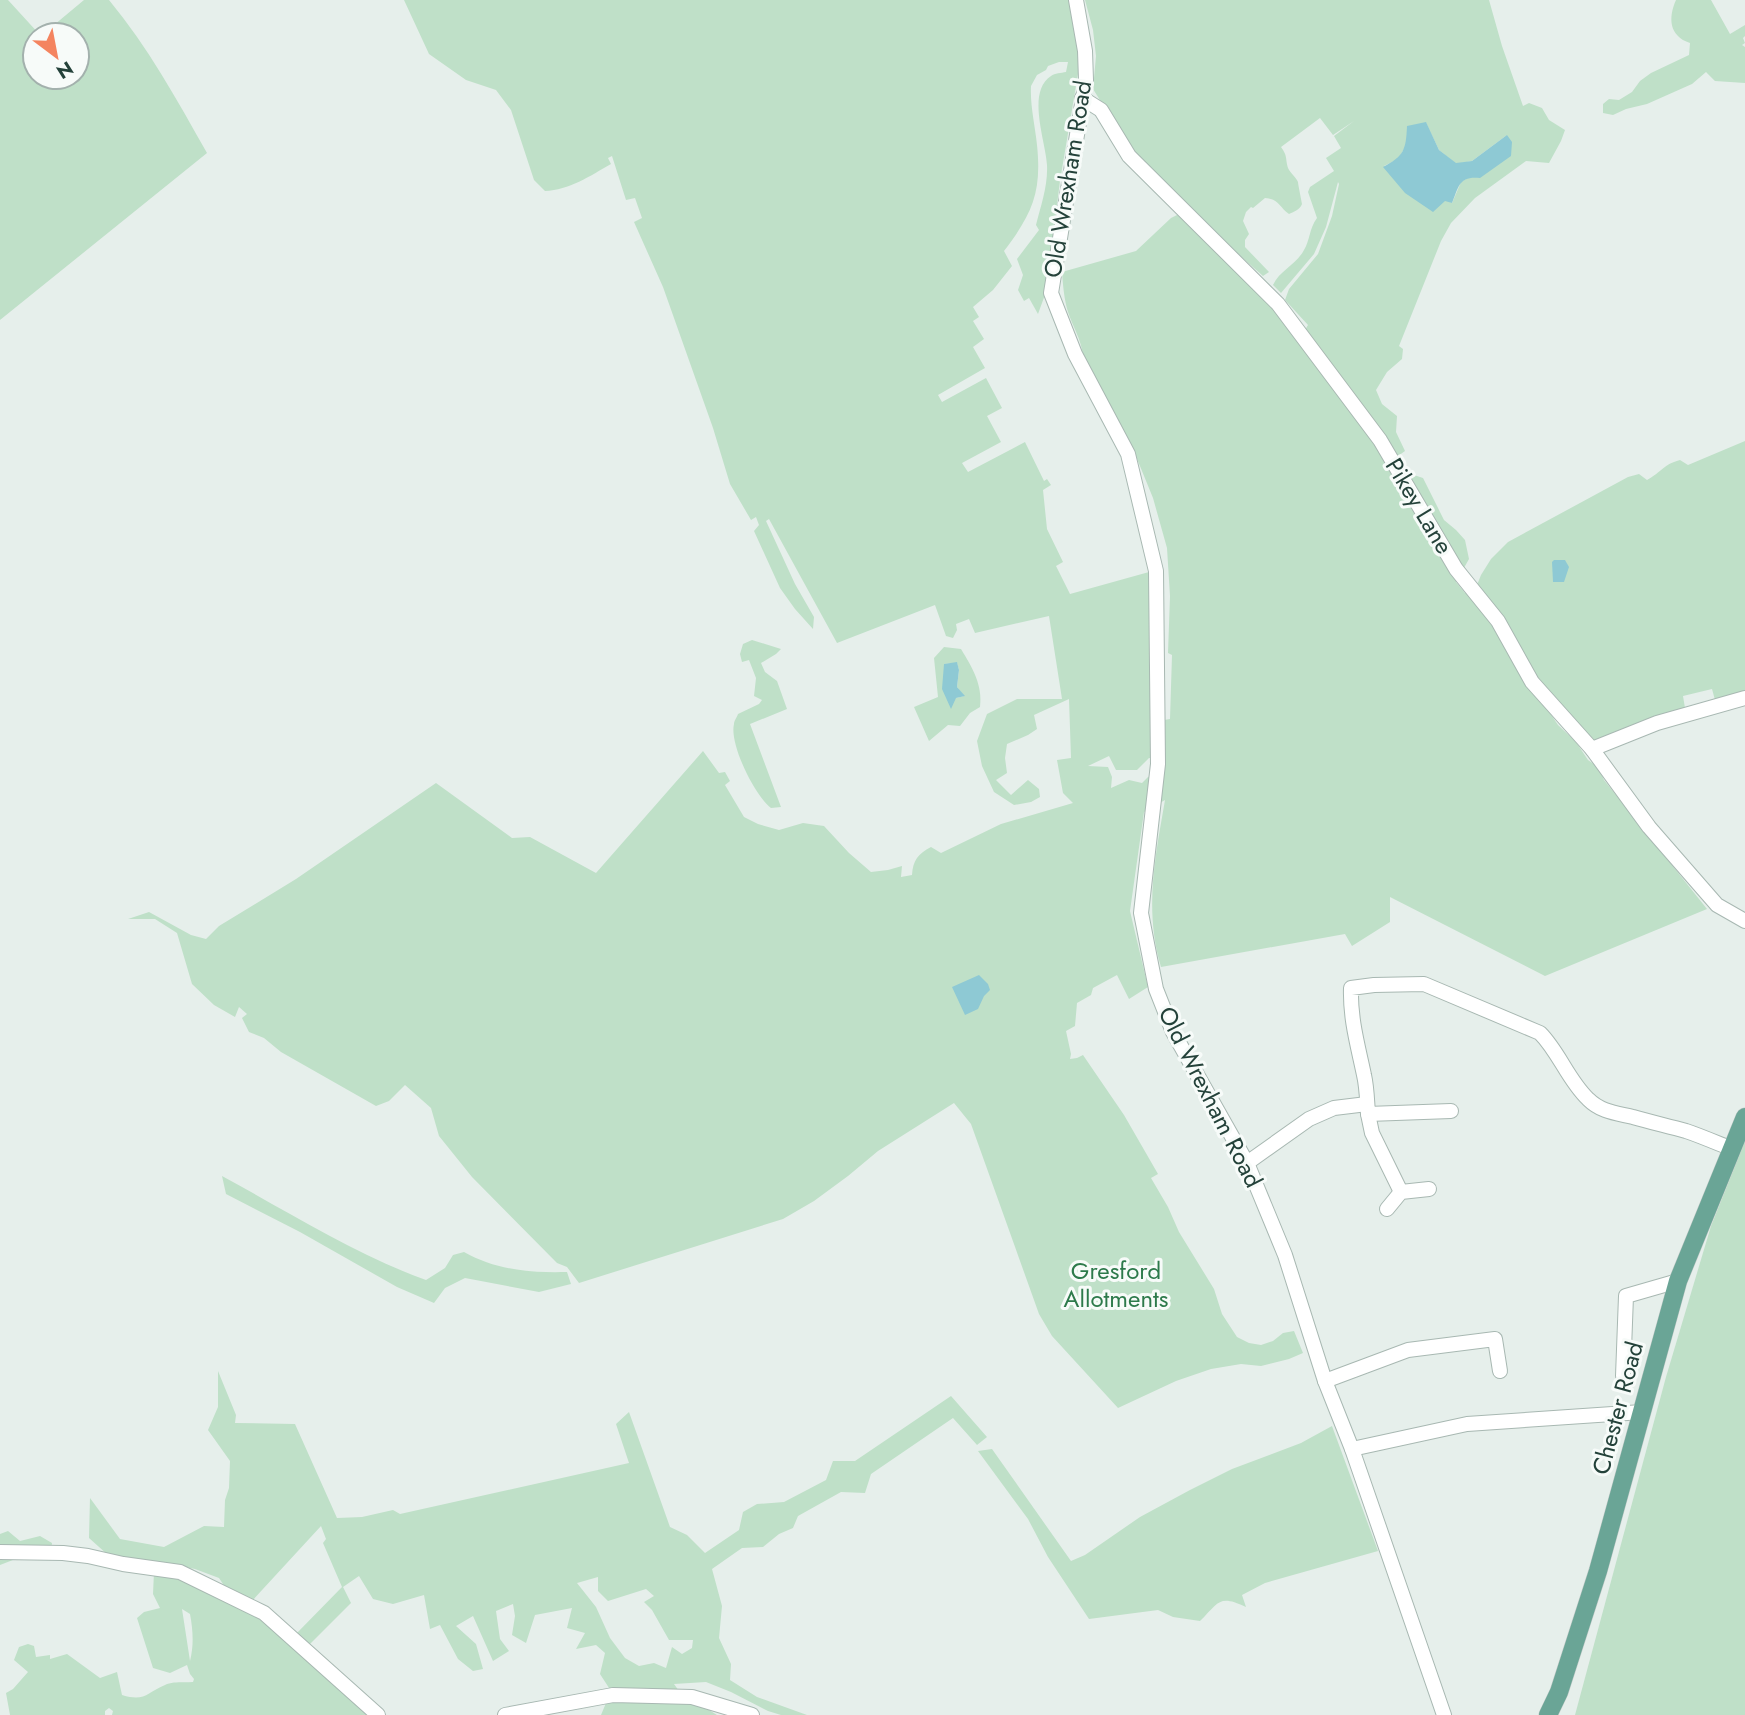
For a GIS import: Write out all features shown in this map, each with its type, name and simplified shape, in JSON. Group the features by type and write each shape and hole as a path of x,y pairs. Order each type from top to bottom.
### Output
{"main road":[{"name":"Chester Road","path":"1548,1715 1559,1692 1598,1571 1678,1281 1745,1117"}],"street":[{"name":"Old Wrexham Road","path":"1076,0 1085,51 1086,80 1051,293 1075,354 1128,454 1156,571 1158,764 1141,913 1156,989 1173,1032 1247,1163 1284,1255 1325,1381 1352,1449 1444,1715"},
{"name":"Pikey Lane","path":"1082,98 1101,110 1129,156 1278,304 1380,440 1456,569 1498,621 1532,682 1592,750 1648,827 1717,905 1745,920"},
{"path":"1592,750 1657,723 1745,698"},
{"path":"1401,1192 1371,1133 1364,1077 1350,1006 1351,988 1424,984 1449,993 1540,1033 1549,1042 1574,1083 1599,1108 1612,1114 1630,1116 1688,1132 1732,1149"},
{"path":"1247,1163 1309,1119 1334,1108 1451,1111"},
{"path":"1387,1209 1401,1192 1429,1189"},
{"path":"1623,1376 1626,1296 1678,1281"},
{"path":"1325,1381 1408,1350 1494,1339 1500,1371"},
{"path":"1352,1449 1467,1424 1643,1412"},
{"path":"0,1552 63,1553 180,1572 264,1613 378,1715"},
{"path":"505,1715 613,1695 692,1698 752,1715"}],"green space":[{"path":"0,0 8,0 27,21 21,21 21,91 91,91 91,21 59,21 84,0 109,0 149,55 207,153 0,320"},
{"name":"Gresford Allotments","path":"404,0 1072,0 1081,56 1060,181 1046,292 1038,314 1029,298 1024,301 1018,290 1023,275 1017,259 1039,230 1036,225 1044,195 1047,165 1039,118 1040,93 1051,76 1066,72 1068,62 1048,66 1037,75 1031,86 1038,162 1036,190 1022,226 1004,251 1012,266 993,290 973,307 979,317 973,321 984,339 973,347 985,368 938,395 942,402 986,378 1002,408 987,416 1001,442 962,463 968,472 1025,442 1044,481 1047,479 1051,485 1043,490 1047,529 1063,562 1056,566 1070,594 1149,572 1153,722 1170,719 1172,655 1168,653 1170,596 1167,548 1153,498 1131,444 1083,355 1067,307 1062,272 1136,251 1171,218 1179,214 1257,290 1299,340 1308,325 1285,300 1289,289 1318,254 1332,216 1338,182 1326,227 1314,254 1281,293 1273,285 1297,260 1306,246 1317,218 1308,192 1310,187 1334,171 1326,158 1341,148 1334,136 1354,121 1333,135 1320,118 1281,147 1286,155 1288,168 1298,182 1302,204 1289,214 1276,202 1265,198 1246,212 1243,221 1249,234 1245,247 1269,272 1263,276 1170,194 1135,156 1093,89 1096,56 1085,0 1489,0 1523,106 1529,103 1542,108 1549,120 1565,130 1549,163 1526,161 1475,198 1451,223 1441,241 1399,346 1403,349 1402,359 1387,372 1376,390 1382,404 1397,416 1396,432 1405,451 1385,461 1397,486 1405,472 1423,478 1444,520 1465,540 1469,559 1456,582 1465,593 1477,585 1491,559 1508,542 1628,477 1639,474 1647,480 1674,462 1680,460 1688,465 1745,441 1745,692 1715,700 1712,689 1683,696 1685,708 1590,741 1548,710 1588,760 1598,767 1604,780 1707,909 1545,976 1390,897 1390,922 1352,946 1345,934 1161,967 1152,904 1155,863 1165,800 1144,812 1130,911 1148,987 1129,999 1117,975 1093,988 1091,995 1077,1003 1075,1026 1066,1031 1070,1059 1083,1055 1124,1115 1158,1174 1151,1178 1179,1232 1214,1289 1222,1314 1237,1337 1261,1345 1273,1341 1283,1333 1294,1331 1303,1353 1261,1366 1241,1364 1211,1369 1176,1381 1118,1408 1052,1336 1039,1314 971,1124 954,1103 878,1151 814,1201 783,1219 579,1283 567,1267 557,1263 472,1177 439,1136 431,1108 405,1085 389,1101 376,1106 281,1052 264,1038 249,1032 242,1018 247,1014 239,1007 235,1017 214,1005 192,984 177,933 155,919 128,919 149,912 191,935 206,939 219,926 296,879 436,783 512,838 530,837 596,873 703,751 719,773 725,772 730,781 725,785 744,817 779,830 803,823 824,826 871,872 902,866 901,877 912,875 917,858 931,847 941,853 1001,824 1073,803 1063,793 1057,760 1071,758 1069,699 1034,715 1037,729 1007,744 1007,773 996,780 1011,795 1028,780 1039,789 1040,797 1031,802 1014,805 994,792 982,766 977,741 987,714 1017,699 1062,699 1049,616 975,633 969,619 956,624 957,630 953,638 946,636 935,605 837,643 769,519 766,521 795,584 814,617 813,629 780,588 754,531 759,525 756,517 751,520 730,484 663,287 634,222 642,218 635,198 626,200 612,156 608,158 611,164 587,178 562,188 545,191 534,180 511,110 496,90 466,80 429,54","holes":["1426,123 1439,150 1456,164 1472,161 1507,135 1469,177 1461,182 1452,203 1384,166 1398,159","1109,756 1116,770 1137,770 1149,758 1163,759 1163,771 1148,777 1142,783 1129,780 1111,788 1112,777 1108,767 1088,766"]},
{"path":"1676,0 1711,0 1730,34 1745,25 1745,43 1742,45 1745,47 1745,83 1715,81 1706,72 1692,84 1647,104 1613,115 1603,113 1603,104 1609,99 1619,100 1632,92 1640,81 1651,73 1689,55 1690,43 1678,36 1672,26"},
{"path":"752,640 781,649 761,663 765,672 777,681 787,709 750,724 781,807 771,808 758,793 739,756 733,733 738,714 762,700 754,696 756,678 749,660 742,662 740,654 743,644"},
{"path":"944,647 961,649 976,676 980,707 970,713 960,726 948,725 929,741 914,707 938,697 934,658","holes":["957,663 957,687 964,696 956,698 944,664"]},
{"path":"1745,1141 1745,1715 1575,1715 1666,1377 1711,1226"},
{"path":"222,1176 348,1245 426,1280 445,1268 453,1255 464,1252 488,1263 514,1269 567,1272 571,1284 539,1292 465,1278 445,1288 434,1303 397,1287 226,1194"},
{"path":"218,1371 236,1415 235,1423 295,1424 337,1518 362,1517 393,1510 400,1514 629,1463 616,1424 629,1412 670,1527 687,1535 705,1553 739,1530 743,1512 757,1504 784,1502 826,1480 833,1461 855,1461 951,1396 987,1437 977,1445 953,1418 871,1474 865,1493 841,1492 798,1516 793,1528 779,1534 763,1547 742,1548 712,1569 722,1606 719,1638 731,1664 730,1680 757,1697 807,1715 781,1715 768,1711 706,1682 674,1684 679,1691 717,1715 601,1715 611,1691 600,1674 605,1653 596,1645 576,1649 585,1633 567,1628 572,1608 535,1615 526,1643 512,1635 515,1616 513,1604 496,1611 500,1639 509,1651 493,1661 473,1616 456,1626 476,1644 483,1669 473,1671 458,1659 440,1625 430,1629 424,1595 393,1604 373,1599 359,1576 343,1587 351,1603 309,1645 296,1634 342,1587 323,1543 326,1539 321,1526 252,1601 225,1587 219,1578 195,1569 108,1555 89,1538 90,1498 120,1539 164,1547 204,1526 224,1527 230,1461 208,1430 218,1407","holes":["598,1577 598,1591 608,1601 646,1589 654,1596 644,1602 652,1610 669,1640 693,1640 692,1648 682,1654 672,1647 666,1668 654,1663 639,1666 625,1658 610,1638 596,1607 577,1583"]},
{"path":"1332,1426 1378,1551 1265,1583 1242,1595 1246,1607 1230,1601 1220,1602 1200,1621 1173,1617 1158,1610 1089,1619 1048,1557 1028,1519 978,1451 992,1449 1071,1561 1085,1555 1140,1517 1190,1490 1232,1469 1301,1443"},
{"path":"8,1531 20,1541 40,1536 52,1543 51,1554 31,1553 0,1565 0,1534"},
{"path":"154,1572 185,1577 261,1615 373,1715 112,1715 113,1711 109,1708 105,1715 10,1715 6,1693 28,1672 14,1660 19,1647 28,1644 34,1646 36,1657 50,1655 50,1659 67,1654 100,1678 117,1672 122,1695 130,1697 145,1696 168,1684 193,1682 187,1665 170,1673 153,1668 137,1618 144,1612 160,1608 153,1594","holes":["182,1609 190,1614 193,1638 190,1661"]}],"water":[{"path":"1426,122 1439,150 1456,163 1472,161 1507,135 1512,142 1511,156 1480,178 1461,183 1452,203 1445,201 1433,212 1405,193 1383,167 1400,156 1406,141 1407,126"},
{"path":"1554,560 1565,560 1569,567 1564,582 1553,582"},
{"path":"957,662 957,687 965,696 956,698 951,709 942,689 944,664"},
{"path":"979,975 990,990 978,1009 965,1015 952,987"}]}
